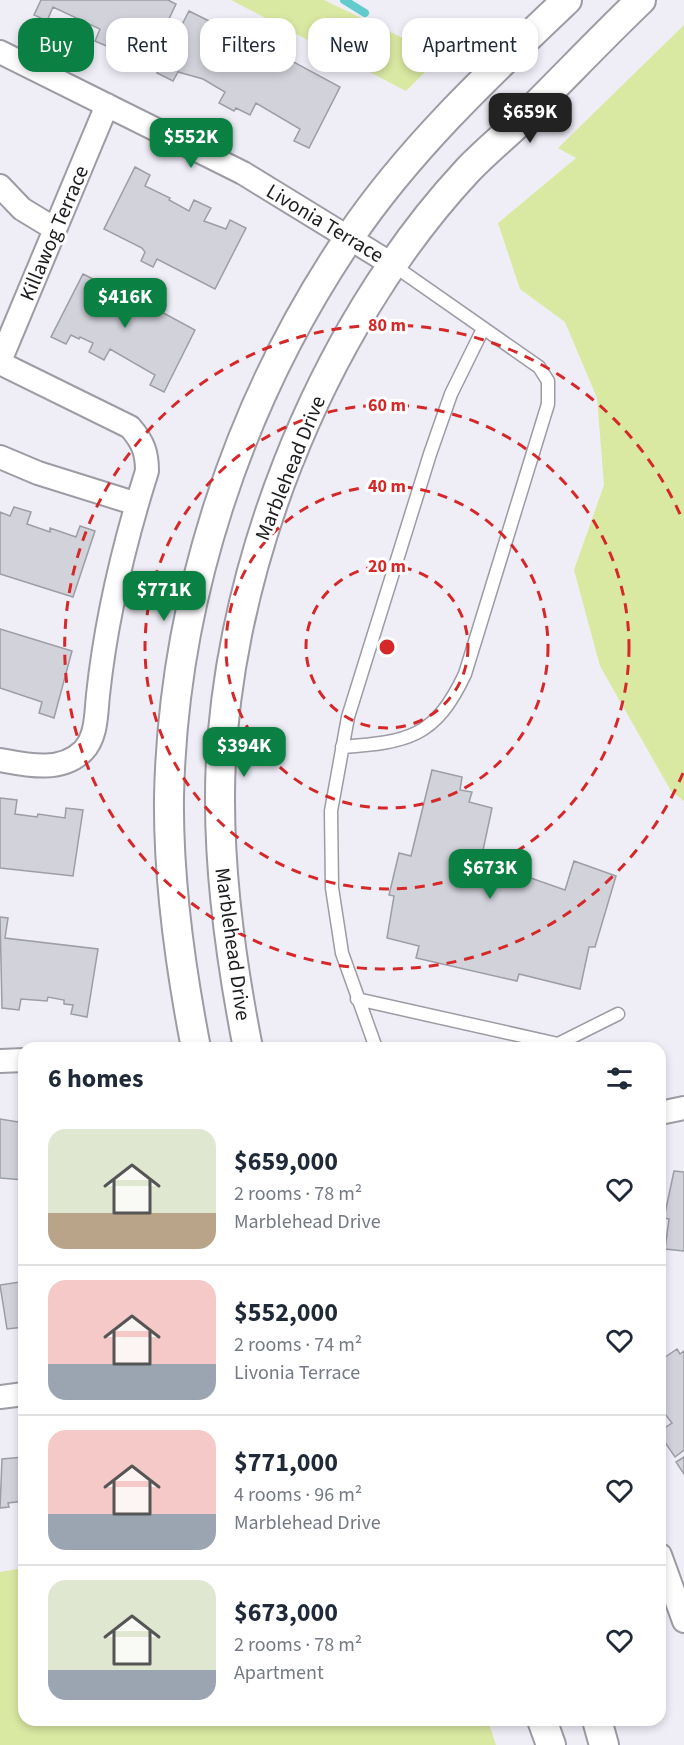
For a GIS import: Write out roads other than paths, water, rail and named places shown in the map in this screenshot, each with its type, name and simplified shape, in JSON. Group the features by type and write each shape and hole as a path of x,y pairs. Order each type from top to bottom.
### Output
{"street":[{"path":"195,1042 184,985 172,889 169,797 175,710 189,610 210,532 268,380 307,306 349,237 429,137 474,89 567,0"},
{"name":"Marblehead Drive","path":"248,1042 234,978 223,885 220,798 226,715 239,620 258,547 314,402 351,331 393,265 467,171 641,0"},
{"name":"Livonia Terrace","path":"0,52 243,173 393,265"},
{"name":"Killawog Terrace","path":"0,362 107,105"},
{"path":"0,186 22,209 55,229"},
{"path":"0,362 130,427 141,439 147,453 147,471 116,583 102,660 93,734 85,750 71,760 57,765 0,760"},
{"path":"0,457 38,473 137,504"},
{"path":"0,1061 18,1060"},
{"path":"666,1112 684,1108"},
{"path":"0,1397 18,1395"},
{"path":"666,1571 684,1620"},
{"path":"544,1726 551,1745"},
{"path":"599,1726 604,1745"}],"lane":[{"path":"342,747 393,743 415,735 435,721 452,702 465,674 548,404 548,381 539,367 393,265"},
{"path":"374,1042 342,953 332,888 331,811 348,717 430,454 451,394 483,329"},
{"path":"357,999 536,1042"},
{"path":"561,1042 618,1014"}],"waterway":[{"path":"344,0 365,13"}]}
